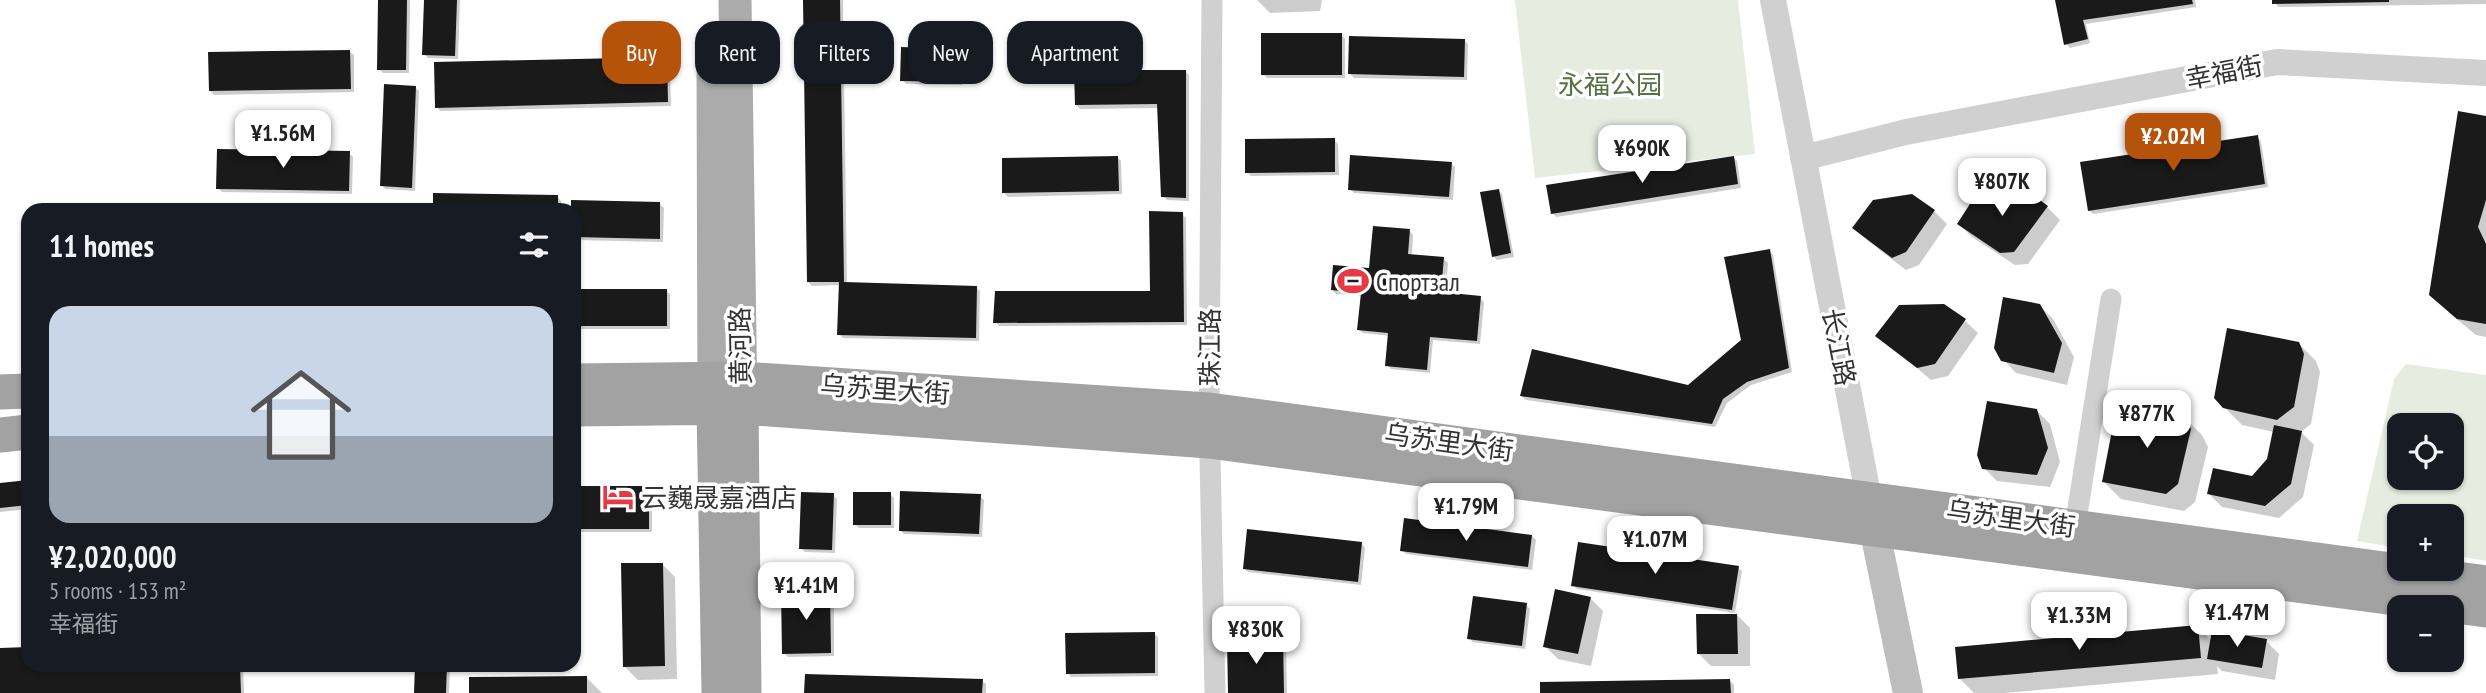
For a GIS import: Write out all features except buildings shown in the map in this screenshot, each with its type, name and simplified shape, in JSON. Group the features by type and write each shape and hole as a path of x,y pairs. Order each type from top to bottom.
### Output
{"highway":[{"name":"乌苏里大街","path":"581,382 1209,426 1871,514 2486,610"},
{"path":"0,392 21,391"},
{"name":"乌苏里大街","path":"581,408 728,393"},
{"name":"黄河路","path":"719,693 728,393"},
{"name":"黄河路","path":"728,393 744,693"},
{"path":"0,435 21,433"},
{"name":"乌苏里大街","path":"1871,514 2075,527 2486,583"}],"main road":[{"name":"黄河路","path":"713,0 728,393"},
{"name":"黄河路","path":"728,393 735,0"},
{"name":"长江路","path":"1871,514 1908,693"}],"street":[{"name":"珠江路","path":"1212,0 1209,426 1215,693"},
{"name":"长江路","path":"1773,0 1871,514"},
{"name":"幸福街","path":"1803,158 1906,132 2277,62 2486,73"},
{"path":"2075,527 2111,299"}],"green space":[{"name":"永福公园","path":"1515,0 1738,0 1755,154 1535,178"},
{"path":"2406,364 2486,375 2486,561 2464,557 2464,504 2387,504 2387,546 2357,541 2394,379"}],"place":[{"name":"Спортзал","path":"1353,281"},
{"name":"云巍晟嘉酒店","path":"618,497"}]}
